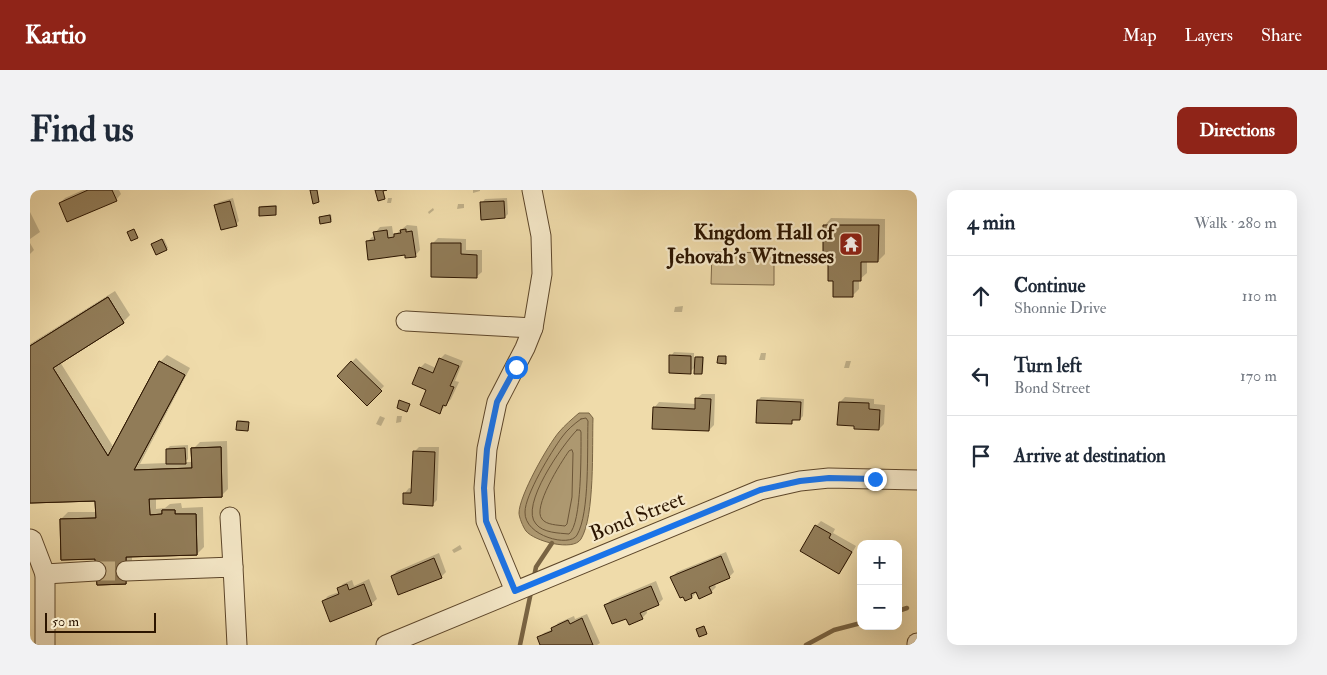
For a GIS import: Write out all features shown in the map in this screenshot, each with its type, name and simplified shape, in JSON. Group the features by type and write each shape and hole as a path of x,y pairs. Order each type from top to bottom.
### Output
{"street":[{"path":"515,591 486,521 484,488 487,449 497,402 525,348 533,328 542,274 541,236 532,190"},
{"path":"406,322 533,328"},
{"name":"Bond Street","path":"386,645 760,490 800,481 829,478 917,480"},
{"path":"230,517 236,645"},
{"path":"30,539 45,574 45,645"},
{"path":"126,571 233,567"},
{"path":"45,574 96,571"}],"shaded area":[{"path":"712,252 774,253 774,285 711,284"}],"water":[{"path":"579,413 589,413 593,418 592,480 589,514 581,539 577,543 570,545 554,544 530,535 526,531 519,515 520,505 529,483 548,448 566,424"}],"building":[{"path":"88,190 112,190 117,201 67,222 59,203"},
{"path":"310,190 317,190 319,202 313,204"},
{"path":"375,190 387,190 383,191 385,199 378,201"},
{"path":"230,201 237,226 221,230 214,205"},
{"path":"504,201 505,218 481,220 480,202"},
{"path":"276,206 276,215 259,216 259,207"},
{"path":"330,215 331,222 320,224 319,217"},
{"name":"Kingdom Hall of Jehovah’s Witnesses","path":"823,225 879,225 878,262 861,262 861,281 853,281 853,297 833,297 833,281 828,281 828,263 823,263"},
{"path":"134,229 138,238 131,241 127,232"},
{"path":"406,229 406,232 412,231 416,257 405,258 405,255 368,260 366,241 375,240 373,232 387,230 388,238 394,237 394,234 401,233 400,230"},
{"path":"162,239 167,250 156,255 151,244"},
{"path":"431,243 461,243 461,254 477,255 477,278 431,277"},
{"path":"108,297 124,323 53,368 108,456 159,361 185,375 134,470 192,468 191,448 221,447 222,497 149,499 150,515 162,514 162,510 175,510 175,514 196,514 197,555 126,557 126,584 97,585 95,559 61,560 60,519 96,518 95,501 30,503 30,439 34,446 35,473 83,472 30,386 30,346"},
{"path":"108,297 124,323 53,368 108,456 159,361 185,375 134,470 192,468 191,448 221,447 222,497 149,499 150,515 162,514 162,510 175,510 175,514 196,514 197,555 126,557 126,584 97,585 95,559 61,560 60,519 96,518 95,501 30,503 30,346"},
{"path":"669,355 691,356 691,374 669,373"},
{"path":"718,356 726,356 726,364 717,363"},
{"path":"695,357 703,357 702,374 694,374"},
{"path":"439,358 459,366 450,386 454,387 446,406 443,405 440,414 420,405 426,390 412,384 419,367 433,373"},
{"path":"351,361 382,391 367,406 337,376"},
{"path":"695,398 711,399 709,431 652,429 653,407 695,409"},
{"path":"399,400 410,404 407,412 397,408"},
{"path":"757,400 801,402 800,420 792,420 792,424 756,423"},
{"path":"839,402 869,403 869,409 880,410 879,430 854,429 854,426 837,425"},
{"path":"237,421 249,422 248,431 236,430"},
{"path":"185,448 186,464 166,464 166,449"},
{"path":"413,451 435,452 433,506 403,504 403,493 411,493"},
{"path":"815,525 831,534 829,538 852,552 839,574 800,551"},
{"path":"721,556 730,578 709,587 712,593 699,599 696,592 691,594 692,598 685,601 683,597 680,598 670,577"},
{"path":"434,558 442,578 398,595 391,576"},
{"path":"347,584 349,590 364,584 372,605 330,622 322,601 339,594 337,588"},
{"path":"651,586 659,605 640,613 643,619 629,625 626,619 612,624 604,605"},
{"path":"582,618 593,645 540,645 537,637 552,631 551,628 568,620 570,624"},
{"path":"704,626 707,634 699,637 696,629"}],"waterway":[{"path":"534,577 536,567 552,543"},
{"path":"520,645 531,592"},
{"path":"902,610 907,608"},
{"path":"806,645 834,630 857,624"}],"tunnel":[{"path":"96,571 126,571"}],"place":[{"name":"Kingdom Hall of Jehovah’s Witnesses","path":"851,244"}],"route":[{"path":"516,367 497,402 487,449 484,488 486,521 515,591 760,490 800,481 829,478 875,479"}]}
